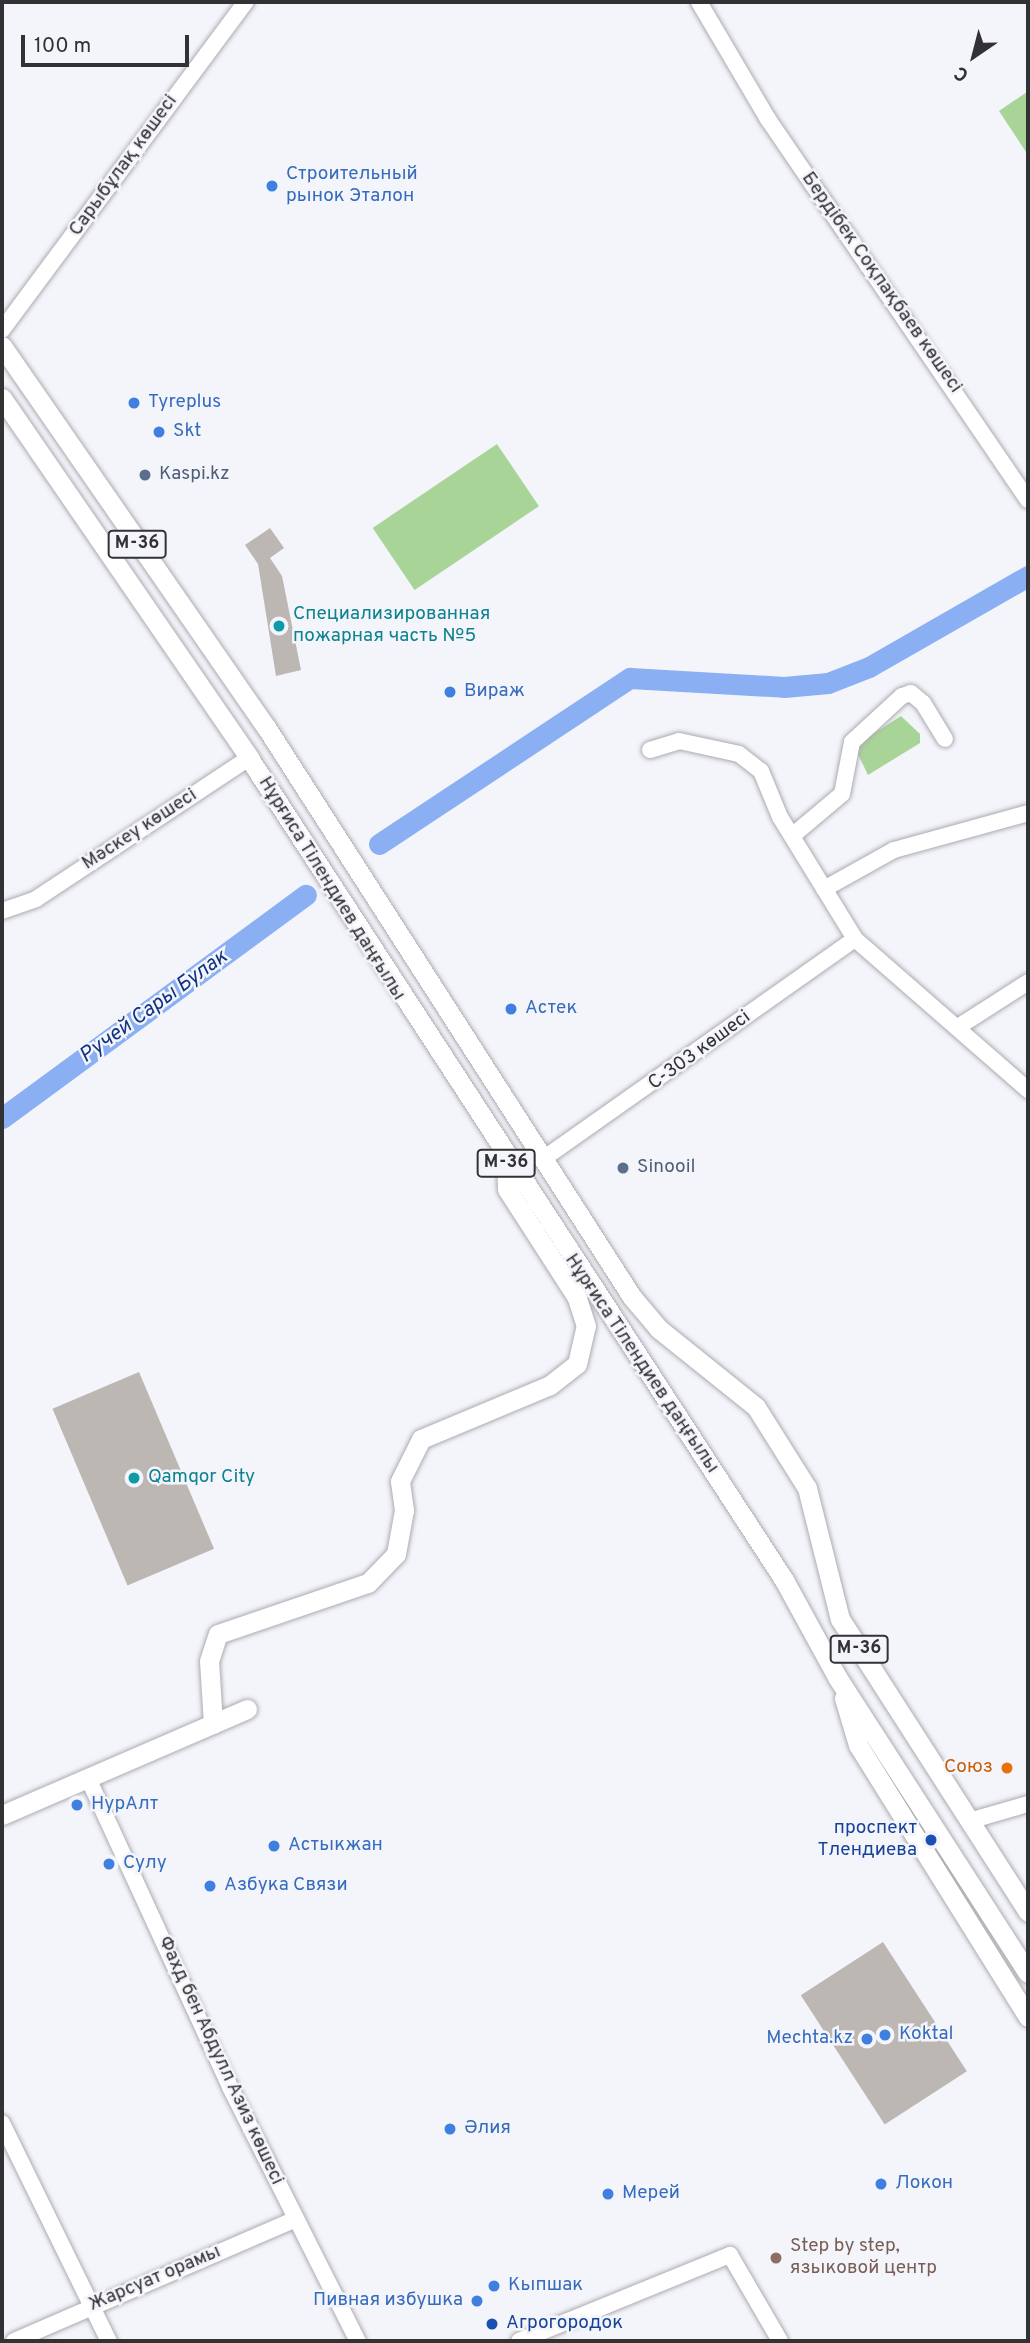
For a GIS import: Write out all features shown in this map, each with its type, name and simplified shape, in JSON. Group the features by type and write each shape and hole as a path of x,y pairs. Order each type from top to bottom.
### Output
{"main road":[{"name":"M-36","path":"2,346 275,741"},
{"name":"M-36","path":"2,398 249,758"},
{"name":"Мәскеу көшесі","path":"249,758 275,741"},
{"name":"Нұрғиса Тілендиев даңғылы","path":"275,741 414,964 659,1329 756,1407 811,1497 840,1619 1028,1912"},
{"name":"Нұрғиса Тілендиев даңғылы","path":"249,758 506,1163 814,1634 838,1677 1028,1973"},
{"path":"389,980 414,964"},
{"path":"213,1724 209,1661 218,1634 368,1583 396,1554 404,1510 400,1481 421,1439 550,1385 577,1364 586,1326 576,1296 507,1189 506,1163"},
{"path":"814,1634 840,1619"},
{"path":"838,1677 858,1745 1028,2017"},
{"path":"2,1815 247,1709"}],"street":[{"name":"Сарыбұлақ көшесі","path":"2,330 246,2"},
{"name":"Бердібек Соқпақбаев көшесі","path":"699,2 735,64 1028,500"},
{"path":"792,836 842,794 852,742 902,696 911,694 923,704 945,739"},
{"path":"650,750 679,741 738,754 761,771 792,836 855,939 1028,1090"},
{"name":"Мәскеу көшесі","path":"2,911 36,899 249,758"},
{"path":"824,889 894,850 1028,813"},
{"name":"С-303 көшесі","path":"543,1159 855,939"},
{"path":"958,1027 1028,982"},
{"name":"Фахд бен Абдулл Азиз көшесі","path":"88,1777 296,2219 358,2341"},
{"path":"969,1821 1028,1804"},
{"path":"2,2123 109,2341"},
{"name":"Жарсуат орамы","path":"14,2341 296,2219"},
{"path":"519,2341 596,2312 647,2284 730,2256 780,2341"}],"green space":[{"path":"1027,92 1028,94 1028,155 999,111"},
{"path":"497,444 539,506 415,590 373,528"},
{"path":"901,716 920,734 920,743 868,775 854,746"}],"building":[{"name":"Специализированная пожарная часть №5","path":"270,528 284,548 270,558 282,576 301,670 276,676 258,564 245,545"},
{"name":"Qamqor City","path":"139,1372 214,1549 127,1585 52,1409"},
{"name":"Koktal","path":"883,1942 967,2071 885,2125 801,1995"}],"waterway":[{"path":"379,844 630,678 784,687 828,683 869,667 1028,576"},
{"name":"Ручей Сары Булак","path":"2,1118 306,895"}],"place":[{"name":"Строительный рынок Эталон","path":"272,186"},
{"name":"Tyreplus","path":"134,403"},
{"name":"Skt","path":"159,432"},
{"name":"Kaspi.kz","path":"145,475"},
{"name":"Специализированная пожарная часть №5","path":"279,626"},
{"name":"Вираж","path":"450,692"},
{"name":"Астек","path":"511,1009"},
{"name":"Sinooil","path":"623,1168"},
{"name":"Qamqor City","path":"134,1478"},
{"name":"Союз","path":"1007,1768"},
{"name":"НурАлт","path":"77,1805"},
{"name":"проспект Тлендиева","path":"931,1840"},
{"name":"Астыкжан","path":"274,1846"},
{"name":"Сулу","path":"109,1864"},
{"name":"Азбука Связи","path":"210,1886"},
{"name":"Koktal","path":"885,2035"},
{"name":"Mechta.kz","path":"867,2039"},
{"name":"Әлия","path":"450,2129"},
{"name":"Локон","path":"881,2184"},
{"name":"Мерей","path":"608,2194"},
{"name":"Step by step, языковой центр","path":"776,2258"},
{"name":"Кыпшак","path":"494,2286"},
{"name":"Пивная избушка","path":"477,2301"},
{"name":"Агрогородок","path":"492,2324"}]}
